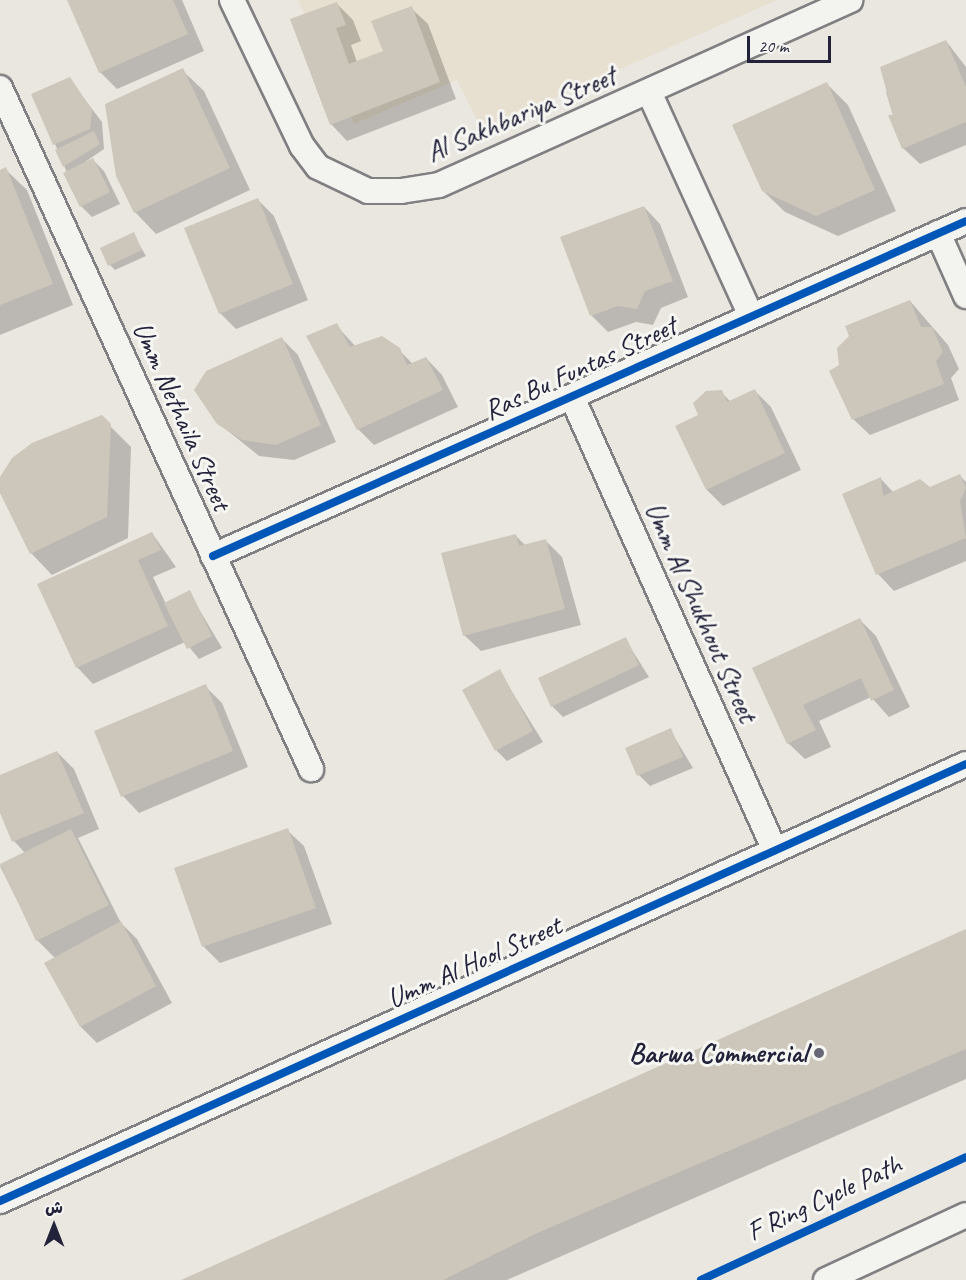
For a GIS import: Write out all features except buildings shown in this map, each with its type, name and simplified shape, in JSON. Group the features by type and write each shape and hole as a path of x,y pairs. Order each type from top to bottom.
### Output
{"street":[{"name":"Al Sakhbariya Street","path":"232,0 302,146 318,167 368,191 440,185 850,0"},
{"name":"Umm Nethaila Street","path":"0,88 311,769"},
{"path":"649,92 750,314"},
{"name":"Ras Bu Funtas Street","path":"213,556 572,397 750,314 966,221"},
{"path":"938,233 966,296"},
{"name":"Umm Al Shukhout Street","path":"572,397 775,851"},
{"name":"Umm Al Hool Street","path":"0,1201 966,764"},
{"path":"826,1280 966,1215"}],"shaded area":[{"path":"298,0 777,0 482,130 457,80 354,124"}],"cycle path":[{"path":"213,556 966,221"},
{"path":"0,1201 966,764"},
{"name":"F Ring Cycle Path","path":"701,1280 966,1157"}],"place":[{"name":"Barwa Commercial","path":"819,1053"}]}
